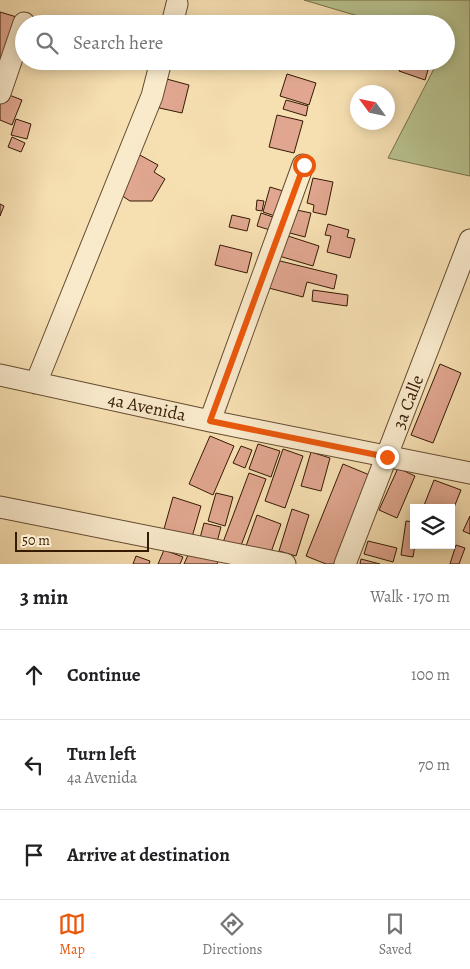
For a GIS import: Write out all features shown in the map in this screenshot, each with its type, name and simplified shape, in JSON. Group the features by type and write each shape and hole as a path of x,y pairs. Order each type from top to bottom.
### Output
{"street":[{"path":"0,92 15,48"},
{"path":"36,383 152,96 159,70"},
{"path":"210,421 304,165"},
{"name":"3a Calle","path":"345,564 470,240"},
{"name":"4a Avenida","path":"0,375 210,421 470,473"},
{"path":"0,507 285,564"}],"green space":[{"path":"304,0 470,0 470,176 388,158 433,70 455,70 455,15 355,15"}],"building":[{"path":"0,12 15,16 15,31 0,71"},
{"path":"399,70 428,70 425,80"},
{"path":"287,74 316,83 309,105 280,96"},
{"path":"163,78 189,85 182,113 155,107"},
{"path":"4,93 22,100 12,125 0,120 0,103"},
{"path":"286,100 308,106 306,116 283,109"},
{"path":"277,115 303,121 294,153 269,147"},
{"path":"16,119 31,124 27,139 11,135"},
{"path":"12,137 25,143 21,152 8,147"},
{"path":"138,154 158,165 154,172 165,179 152,201 130,201 121,195"},
{"path":"313,178 333,182 326,215 313,212 314,205 307,203"},
{"path":"270,187 283,191 275,216 263,212"},
{"path":"257,200 264,201 262,211 256,210"},
{"path":"0,204 4,206 0,216"},
{"path":"292,209 311,213 305,237 286,232"},
{"path":"261,213 273,217 270,230 257,226"},
{"path":"232,215 250,219 247,231 229,227"},
{"path":"328,224 349,230 347,237 355,239 350,258 327,252 331,236 325,235"},
{"path":"285,235 319,246 313,266 279,256"},
{"path":"220,245 252,253 247,273 215,265"},
{"path":"272,259 337,275 334,289 307,282 303,297 265,287"},
{"path":"313,290 348,295 347,306 312,301"},
{"path":"440,364 461,373 433,443 411,435"},
{"path":"210,436 234,446 213,495 189,484"},
{"path":"258,444 280,451 271,477 249,469"},
{"path":"241,446 252,450 245,468 233,463"},
{"path":"283,449 303,456 285,508 265,501"},
{"path":"311,452 330,458 321,491 301,486"},
{"path":"343,464 372,476 336,564 326,564 306,556"},
{"path":"398,468 415,476 397,518 379,510"},
{"path":"249,473 266,479 239,551 222,545"},
{"path":"434,480 461,490 455,505 425,504"},
{"path":"216,493 233,497 225,526 208,521"},
{"path":"173,497 201,506 192,537 164,529"},
{"path":"292,509 309,515 296,556 279,551"},
{"path":"257,515 281,524 269,558 245,549"},
{"path":"470,516 470,534 463,531"},
{"path":"406,521 410,522 410,549 414,549 413,557 401,555"},
{"path":"204,523 221,527 217,542 200,538"},
{"path":"368,541 397,548 393,562 364,554"},
{"path":"456,545 465,548 459,564 450,564 455,549"},
{"path":"192,546 220,557 217,564 184,564"},
{"path":"164,550 183,557 180,564 158,564"},
{"path":"136,556 150,561 149,564 133,564"},
{"path":"361,559 380,564 360,564"}],"route":[{"path":"304,165 210,421 387,457"}]}
